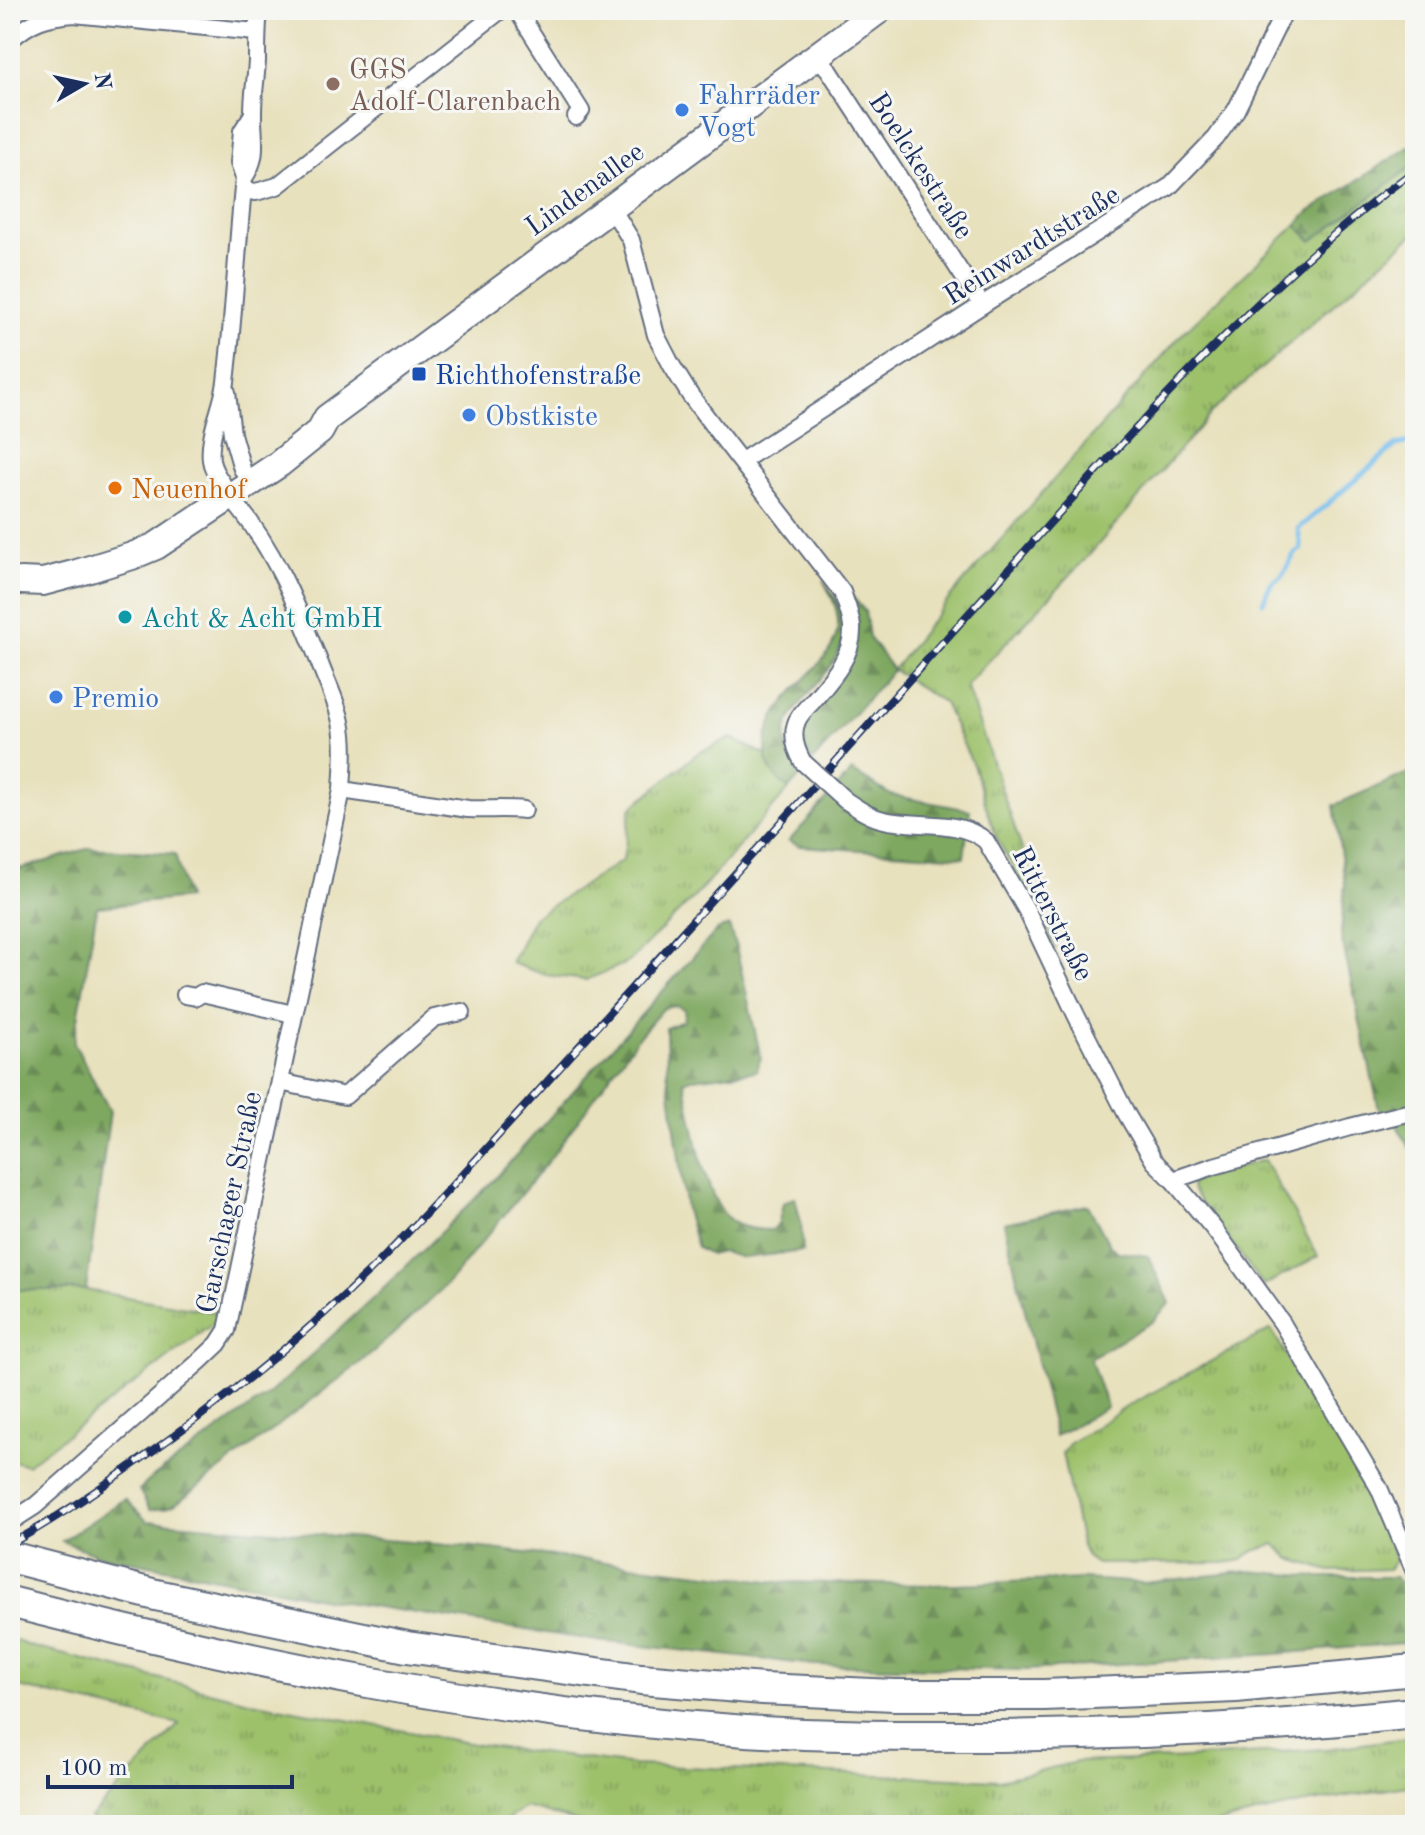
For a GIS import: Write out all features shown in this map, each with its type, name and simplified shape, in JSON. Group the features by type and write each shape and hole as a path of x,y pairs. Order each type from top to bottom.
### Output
{"highway":[{"path":"20,1560 156,1595 407,1647 641,1679 763,1689 894,1695 1044,1695 1236,1687 1413,1671"},
{"path":"10,1602 146,1637 401,1689 485,1702 732,1730 884,1736 1048,1736 1239,1728 1415,1713"}],"main road":[{"name":"Lindenallee","path":"16,583 43,582 156,546 311,420 327,418 879,10"}],"street":[{"path":"225,386 235,483 216,475 211,454 216,417 225,386 243,184 239,163 242,131 253,114 259,10"},
{"path":"243,184 256,192 277,186 501,10"},
{"path":"517,10 581,111 576,117"},
{"name":"Reinwardtstraße","path":"742,461 1169,187 1216,138 1236,110 1285,10"},
{"path":"10,40 33,22 78,12 256,32"},
{"name":"Boelckestraße","path":"817,56 982,305"},
{"name":"Ritterstraße","path":"611,207 631,240 656,335 690,395 842,592 848,608 853,629 841,665 797,720 794,734 803,762 845,800 883,820 960,828 978,834 986,841 1027,911 1127,1115 1154,1161 1214,1229 1282,1323 1379,1488 1415,1572"},
{"name":"Garschager Straße","path":"10,1522 51,1492 129,1424 218,1344 227,1330 342,790 343,742 336,705 310,639 235,483"},
{"path":"342,790 468,809 524,810"},
{"path":"185,995 196,997 202,993 293,1014"},
{"name":"Garschager Straße","path":"280,1082 345,1096 434,1018 462,1012"},
{"path":"1173,1180 1415,1111"}],"green space":[{"path":"1415,143 1415,164 1312,241 1296,225 1309,212"},
{"path":"1415,157 1415,233 1214,410 1091,553 966,685 1056,949 994,832 974,767 944,703 893,670 953,594 1183,333 1296,225"},
{"path":"823,580 842,613 841,646 831,665 792,717 786,734 788,753 803,773 789,789 770,769 766,747 778,710 817,667 836,638 836,610"},
{"path":"850,594 865,611 869,637 893,670 813,761 804,748 802,732 806,721 838,681"},
{"path":"731,738 766,755 771,771 789,789 697,894 629,962 586,980 546,975 511,963 534,917 623,860 631,808 699,752"},
{"path":"1415,770 1415,1157 1396,1124 1379,1110 1341,935 1345,884 1334,805"},
{"path":"852,771 891,795 970,810 964,857 799,846 789,841"},
{"path":"90,848 175,854 187,898 97,907 74,1043 110,1111 86,1290 10,1290 10,857 20,869"},
{"path":"729,926 761,1058 756,1071 684,1080 694,1131 704,1172 726,1216 741,1226 772,1230 778,1225 783,1203 795,1197 803,1251 743,1258 722,1252 710,1255 697,1248 686,1210 667,1070 666,1028 683,1021 685,1010 677,1006 664,1008 637,1039 550,1159 450,1281 356,1366 174,1505 150,1510 139,1490 270,1393 381,1291 494,1180 717,930"},
{"path":"1264,1160 1318,1256 1264,1286 1191,1189 1192,1181"},
{"path":"1088,1205 1110,1246 1118,1252 1148,1256 1170,1303 1152,1322 1090,1358 1107,1407 1055,1436 1004,1223"},
{"path":"10,1290 86,1290 215,1312 218,1320 27,1465 10,1460"},
{"path":"1271,1329 1362,1484 1396,1560 1388,1569 1330,1571 1291,1559 1274,1544 1252,1552 1242,1560 1223,1563 1097,1564 1087,1557 1081,1544 1062,1453 1069,1444 1131,1404"},
{"path":"125,1499 147,1521 474,1547 778,1582 932,1585 1084,1579 1144,1583 1249,1571 1317,1577 1395,1577 1413,1606 1415,1642 1026,1670 814,1665 598,1641 325,1599 98,1555 62,1541"},
{"path":"10,1639 257,1703 479,1745 634,1765 999,1780 1077,1762 1325,1749 1415,1737 1415,1782 1210,1825 589,1825 525,1807 500,1825 100,1825 90,1818 179,1724 10,1685"}],"waterway":[{"path":"1263,602 1271,583 1282,576 1295,553 1301,549 1298,529 1396,445 1415,441"}],"railway":[{"path":"10,1544 84,1499 194,1421 289,1345 379,1262 594,1030 1200,360 1304,261 1415,170"}],"place":[{"name":"GGS Adolf-Clarenbach","path":"333,84"},
{"name":"Fahrräder Vogt","path":"682,110"},
{"name":"Richthofenstraße","path":"419,374"},
{"name":"Obstkiste","path":"469,415"},
{"name":"Neuenhof","path":"115,488"},
{"name":"Acht & Acht GmbH","path":"125,617"},
{"name":"Premio","path":"56,697"}]}
